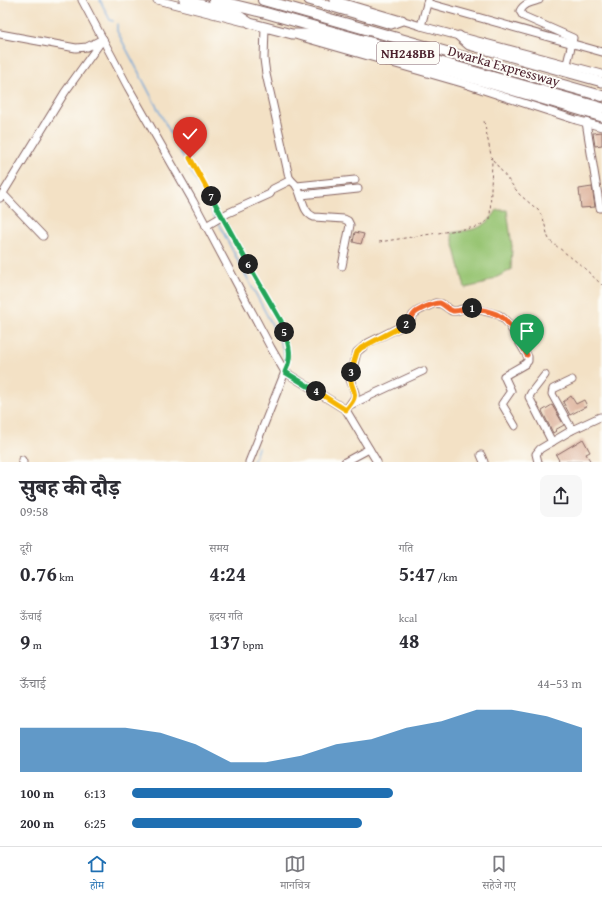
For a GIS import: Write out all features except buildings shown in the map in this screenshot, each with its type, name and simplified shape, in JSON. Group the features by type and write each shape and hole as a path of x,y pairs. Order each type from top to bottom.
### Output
{"highway":[{"name":"Dwarka Expressway","path":"214,0 274,15 602,108"},
{"name":"Dwarka Expressway","path":"262,0 602,96"}],"main road":[{"path":"184,0 235,13 250,23 292,34 313,34 602,117"},
{"path":"309,0 391,24 402,20"},
{"path":"459,36 469,45 602,82"}],"street":[{"path":"82,0 285,372 348,407 377,462"},
{"path":"157,0 250,23"},
{"path":"334,0 421,26 602,74"},
{"path":"539,0 528,3 523,6 520,11 523,16 573,38 573,44 567,64"},
{"path":"421,26 428,2 602,52"},
{"path":"266,27 264,59 266,74 290,180 297,186 306,212 309,215 314,217 344,219 348,221 350,225 342,266"},
{"path":"0,34 76,48 87,47 104,39"},
{"path":"292,34 462,83 524,104 602,127"},
{"path":"43,236 1,196 65,92 104,39"},
{"path":"586,122 600,208"},
{"path":"206,226 228,213 270,194 273,188 290,180"},
{"path":"297,186 355,180"},
{"path":"301,195 358,189"},
{"path":"348,407 355,397 355,392 350,381 350,377 357,352 368,343 406,324 410,321 413,314 437,303 442,304 456,312 469,307 499,315 508,323 528,357 528,361 525,364 504,376 511,391 502,404 515,426"},
{"path":"348,407 423,371"},
{"path":"249,462 285,372"},
{"path":"546,375 530,393 530,397 552,442"},
{"path":"572,380 553,389 552,394 572,430"},
{"path":"538,462 536,454 540,449 572,430 600,417"},
{"path":"346,462 369,449"}],"path":[{"path":"379,242 477,228 490,220 492,160 484,121"},
{"path":"190,158 281,321 290,347 290,359 285,372"},
{"path":"492,160 520,195 538,210 543,218 550,241 582,266 602,285"}],"green space":[{"path":"497,210 507,210 512,246 511,270 483,284 465,288 451,233 472,230 483,225"}],"waterway":[{"path":"100,0 110,20 113,21"},
{"path":"117,24 117,31 215,218"},
{"path":"217,221 278,336 284,353 285,366"},
{"path":"253,462 258,448"}],"route":[{"path":"190,158 281,321 290,347 290,359 285,372 346,410 355,397 355,392 350,384 350,379 357,352 368,343 406,324 410,321 413,314 435,303 442,304 449,310 456,312 469,307 499,315 508,323 527,355"}]}
